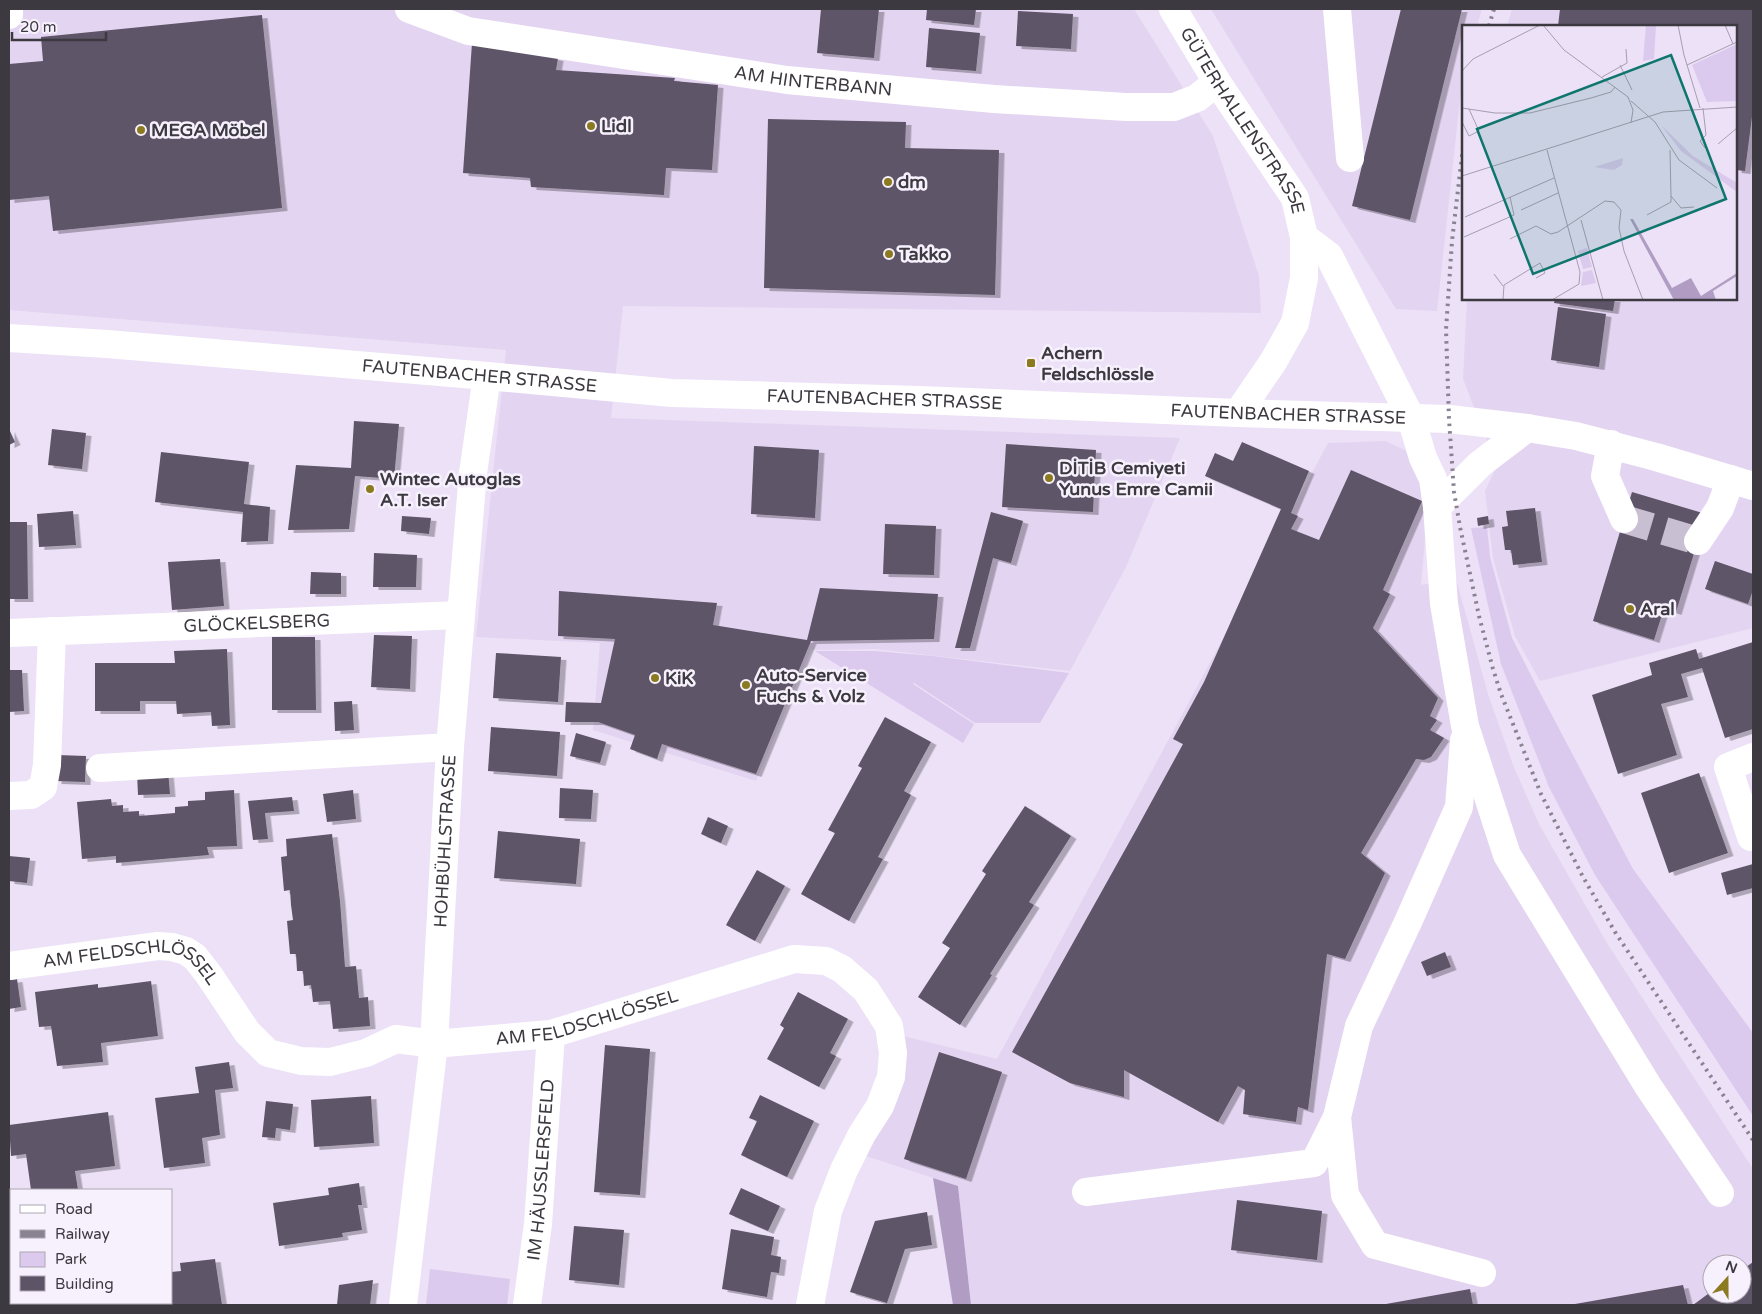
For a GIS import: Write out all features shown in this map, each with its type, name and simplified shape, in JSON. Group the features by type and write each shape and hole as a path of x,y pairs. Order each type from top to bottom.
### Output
{"street":[{"path":"9,9 9,15"},
{"name":"AM HINTERBANN","path":"409,9 468,31 759,76 994,99 1126,107 1174,107 1197,98 1217,82"},
{"name":"GÜTERHALLENSTRASSE","path":"1173,9 1217,82 1295,198 1304,237 1304,278 1295,323 1273,362 1238,413"},
{"path":"1337,9 1350,158"},
{"name":"GÜTERHALLENSTRASSE","path":"1304,237 1329,256 1411,418 1423,458 1433,479 1437,507 1444,604 1466,726"},
{"name":"FAUTENBACHER STRASSE","path":"9,338 117,345 672,393 1448,419 1576,436 1611,444 1742,483"},
{"name":"HOHBÜHLSTRASSE","path":"403,1305 434,1044 450,747 460,616 473,473 487,376"},
{"path":"1437,507 1480,464 1527,428"},
{"path":"1611,444 1605,476 1624,519"},
{"path":"1698,541 1720,508 1742,483"},
{"name":"GLÖCKELSBERG","path":"9,633 460,616"},
{"path":"9,796 31,795 43,787 47,765 52,631"},
{"path":"1086,1192 1314,1163 1337,1117 1359,1026 1459,808 1466,726"},
{"path":"1466,726 1507,855 1648,1086 1720,1193"},
{"path":"100,768 450,747"},
{"path":"1751,837 1728,766 1753,757"},
{"name":"AM FELDSCHLÖSSEL","path":"9,966 158,946 186,951 195,957 209,974 247,1032 268,1053 301,1061 330,1062 366,1052 396,1039 434,1044 551,1034 794,959 826,961 842,969 866,990 889,1026 893,1053 891,1077 880,1106 862,1134 844,1170 828,1211 810,1305"},
{"name":"IM HÄUSSLERSFELD","path":"527,1305 538,1224 551,1034"},
{"path":"1337,1117 1345,1195 1375,1245 1482,1273"}],"shaded area":[{"path":"9,9 1134,9 1213,136 1259,276 1261,313 623,306 611,418 1180,438 1126,567 1070,671 875,649 811,650 756,781 593,730 600,643 476,637 506,350 9,310"},
{"path":"1211,9 1482,9 1477,25 1462,25 1462,81 1437,311 1396,309"},
{"path":"1512,9 1753,9 1753,628 1540,681 1515,636 1493,558 1485,491 1497,466 1463,379 1467,300 1737,300 1737,25 1507,25"},
{"path":"1385,441 1405,450 1424,478 1428,504 1421,585 1456,579 1488,694 1513,765 1539,824 1607,943 1753,1169 1753,1305 971,1305 958,1186 866,1156 903,1036 997,1059 1328,443"},
{"path":"933,1178 958,1186 971,1305 953,1305"}],"green space":[{"path":"1487,527 1490,557 1512,638 1536,685 1633,869 1753,1033 1753,1116 1595,875 1549,787 1501,664 1471,528"},
{"path":"815,651 875,651 933,656 1069,673 1040,723 975,723 914,683 921,672 913,684 974,724 963,743"},
{"path":"430,1269 510,1279 507,1305 426,1305"}],"building":[{"path":"821,9 879,9 874,58 817,53"},
{"path":"927,9 976,9 974,25 926,20"},
{"path":"1401,9 1462,9 1410,220 1352,206"},
{"path":"1560,9 1753,9 1753,109 1745,171 1737,170 1737,25 1558,25"},
{"path":"1018,11 1073,14 1071,49 1016,46"},
{"name":"MEGA Möbel","path":"262,15 282,208 53,231 49,196 9,200 9,64 43,61 41,37"},
{"path":"929,28 980,33 976,71 926,67"},
{"name":"Lidl","path":"472,43 558,58 556,70 675,78 674,81 718,85 712,170 666,168 664,195 531,187 530,178 463,173"},
{"path":"768,119 906,122 905,148 999,150 995,295 764,288"},
{"path":"1555,300 1615,300 1613,311 1554,303"},
{"path":"1558,307 1606,314 1599,367 1551,360"},
{"path":"354,421 399,424 394,479 355,476 349,529 288,530 296,465 351,468"},
{"path":"9,429 15,442 9,445"},
{"path":"52,429 86,433 82,469 48,465"},
{"path":"1242,442 1309,471 1291,513 1298,516 1291,529 1319,540 1351,470 1422,501 1383,590 1390,594 1373,628 1438,698 1430,716 1437,720 1430,730 1444,738 1431,757 1424,760 1416,759 1361,853 1385,873 1345,959 1327,954 1308,1110 1298,1107 1296,1122 1243,1114 1245,1090 1238,1086 1218,1122 1124,1070 1124,1097 1070,1083 1012,1052 1183,744 1173,739 1204,682 1281,509 1205,476 1215,453 1233,461"},
{"name":"DİTİB Cemiyeti Yunus Emre Camii","path":"1006,444 1096,450 1093,512 1002,507"},
{"path":"754,446 819,450 815,518 751,514"},
{"path":"161,452 249,462 244,504 270,507 268,541 241,542 243,512 155,502"},
{"path":"1632,492 1706,514 1676,612 1664,608 1654,640 1593,621"},
{"path":"1535,508 1542,562 1513,565 1511,550 1505,550 1502,527 1508,526 1506,511"},
{"path":"73,511 76,545 39,547 37,514"},
{"path":"991,512 1023,521 1011,563 993,558 970,648 955,648"},
{"path":"402,516 431,518 429,534 401,531"},
{"path":"1488,516 1489,524 1478,526 1477,518"},
{"path":"9,522 27,522 28,599 9,599"},
{"path":"885,524 936,526 934,575 883,574"},
{"path":"374,553 417,555 416,587 373,587"},
{"path":"220,559 224,606 172,610 168,562"},
{"path":"1715,561 1753,574 1753,590 1748,604 1705,589"},
{"path":"311,572 341,573 341,594 310,594"},
{"path":"820,588 938,594 934,639 811,641 756,774 662,744 657,759 630,749 635,735 598,722 565,722 566,702 601,703 615,639 558,636 559,591 717,603 713,625 807,640"},
{"path":"374,635 412,636 410,689 371,687"},
{"path":"272,637 315,637 316,710 272,710"},
{"path":"1753,642 1753,729 1725,738 1702,668 1681,674 1688,697 1661,704 1677,755 1618,774 1592,695 1652,675 1649,663 1696,649 1699,659"},
{"path":"227,649 230,725 212,726 211,712 177,714 176,701 140,701 140,711 95,711 95,663 175,663 174,651"},
{"path":"496,653 561,657 558,702 493,698"},
{"path":"9,670 22,670 24,711 9,712"},
{"path":"352,701 354,730 335,731 334,702"},
{"path":"885,717 931,742 904,791 911,795 878,857 883,859 849,921 801,894 835,833 828,830 862,768 858,766"},
{"path":"491,727 560,732 557,776 488,771"},
{"path":"576,733 606,742 600,763 570,756"},
{"path":"57,755 86,756 85,782 56,781"},
{"path":"168,771 170,794 138,795 137,773"},
{"path":"1699,773 1728,853 1669,873 1641,793"},
{"path":"560,788 593,790 591,819 559,818"},
{"path":"234,790 237,846 207,847 209,855 116,863 116,856 82,859 77,802 111,799 112,806 123,805 123,812 139,811 139,816 175,813 175,807 188,806 188,801 205,800 205,792"},
{"path":"353,790 356,819 327,822 323,794"},
{"path":"292,797 294,811 265,813 268,839 253,840 248,801"},
{"path":"1025,806 1071,836 1029,902 1034,905 960,1025 918,997 950,948 942,943 986,874 982,871"},
{"path":"708,817 728,826 721,843 701,834"},
{"path":"498,831 580,839 576,884 494,878"},
{"path":"332,834 345,967 356,966 359,998 368,997 370,1026 333,1029 330,1001 313,1002 311,985 304,986 303,971 297,971 296,954 290,954 287,921 293,920 290,890 284,891 281,857 287,856 286,839"},
{"path":"9,856 30,858 27,883 9,881"},
{"path":"1753,864 1753,888 1727,895 1721,873"},
{"path":"757,870 785,886 755,941 726,925"},
{"path":"1445,952 1451,967 1427,976 1421,962"},
{"path":"17,979 21,1007 9,1009 9,980"},
{"path":"151,981 158,1036 101,1043 103,1062 57,1066 51,1026 39,1027 35,992 98,984 98,988"},
{"path":"798,992 848,1019 830,1053 836,1056 819,1087 767,1059 784,1028 780,1025"},
{"path":"605,1045 650,1049 640,1195 594,1192"},
{"path":"939,1052 1002,1072 966,1179 904,1159"},
{"path":"229,1062 233,1088 215,1090 220,1135 202,1138 205,1163 164,1168 155,1098 199,1093 195,1067"},
{"path":"760,1095 814,1121 787,1177 741,1155 757,1121 749,1118"},
{"path":"371,1096 374,1143 314,1147 311,1100"},
{"path":"266,1101 293,1104 290,1130 276,1128 275,1138 262,1137"},
{"path":"108,1112 115,1166 75,1171 78,1189 31,1189 26,1154 11,1156 9,1125"},
{"path":"359,1183 362,1205 358,1205 362,1230 342,1233 343,1237 279,1246 273,1203 329,1195 328,1188"},
{"path":"741,1188 780,1206 768,1231 729,1214"},
{"path":"1237,1200 1322,1211 1317,1260 1231,1250"},
{"path":"927,1212 932,1245 905,1249 887,1303 850,1292 875,1221"},
{"path":"574,1226 624,1230 619,1285 569,1280"},
{"path":"731,1229 774,1237 771,1255 781,1257 779,1273 771,1272 767,1297 722,1289"},
{"path":"215,1259 222,1305 108,1305 172,1304 172,1272 181,1271 180,1263"},
{"path":"1752,1263 1753,1305 1693,1305 1702,1298 1702,1304 1752,1304"},
{"path":"373,1280 370,1305 337,1305 339,1285"},
{"path":"1683,1285 1688,1305 1575,1305 1575,1304"},
{"path":"1470,1289 1473,1305 1386,1305 1386,1304"}],"tunnel":[{"path":"1624,519 1698,541"}],"railway":[{"path":"1489,25 1494,9"},
{"path":"1462,156 1452,241 1446,330 1449,419 1454,492 1460,527 1479,616 1493,669 1541,794 1583,877 1615,932 1753,1140"}],"place":[{"name":"Lidl","path":"591,126"},
{"name":"MEGA Möbel","path":"141,130"},
{"name":"dm","path":"888,182"},
{"name":"Takko","path":"889,254"},
{"name":"Achern Feldschlössle","path":"1031,363"},
{"name":"DİTİB Cemiyeti Yunus Emre Camii","path":"1049,478"},
{"name":"Wintec Autoglas A.T. Iser","path":"370,489"},
{"name":"Aral","path":"1630,609"},
{"name":"KiK","path":"655,678"},
{"name":"Auto-Service Fuchs & Volz","path":"746,685"}]}
